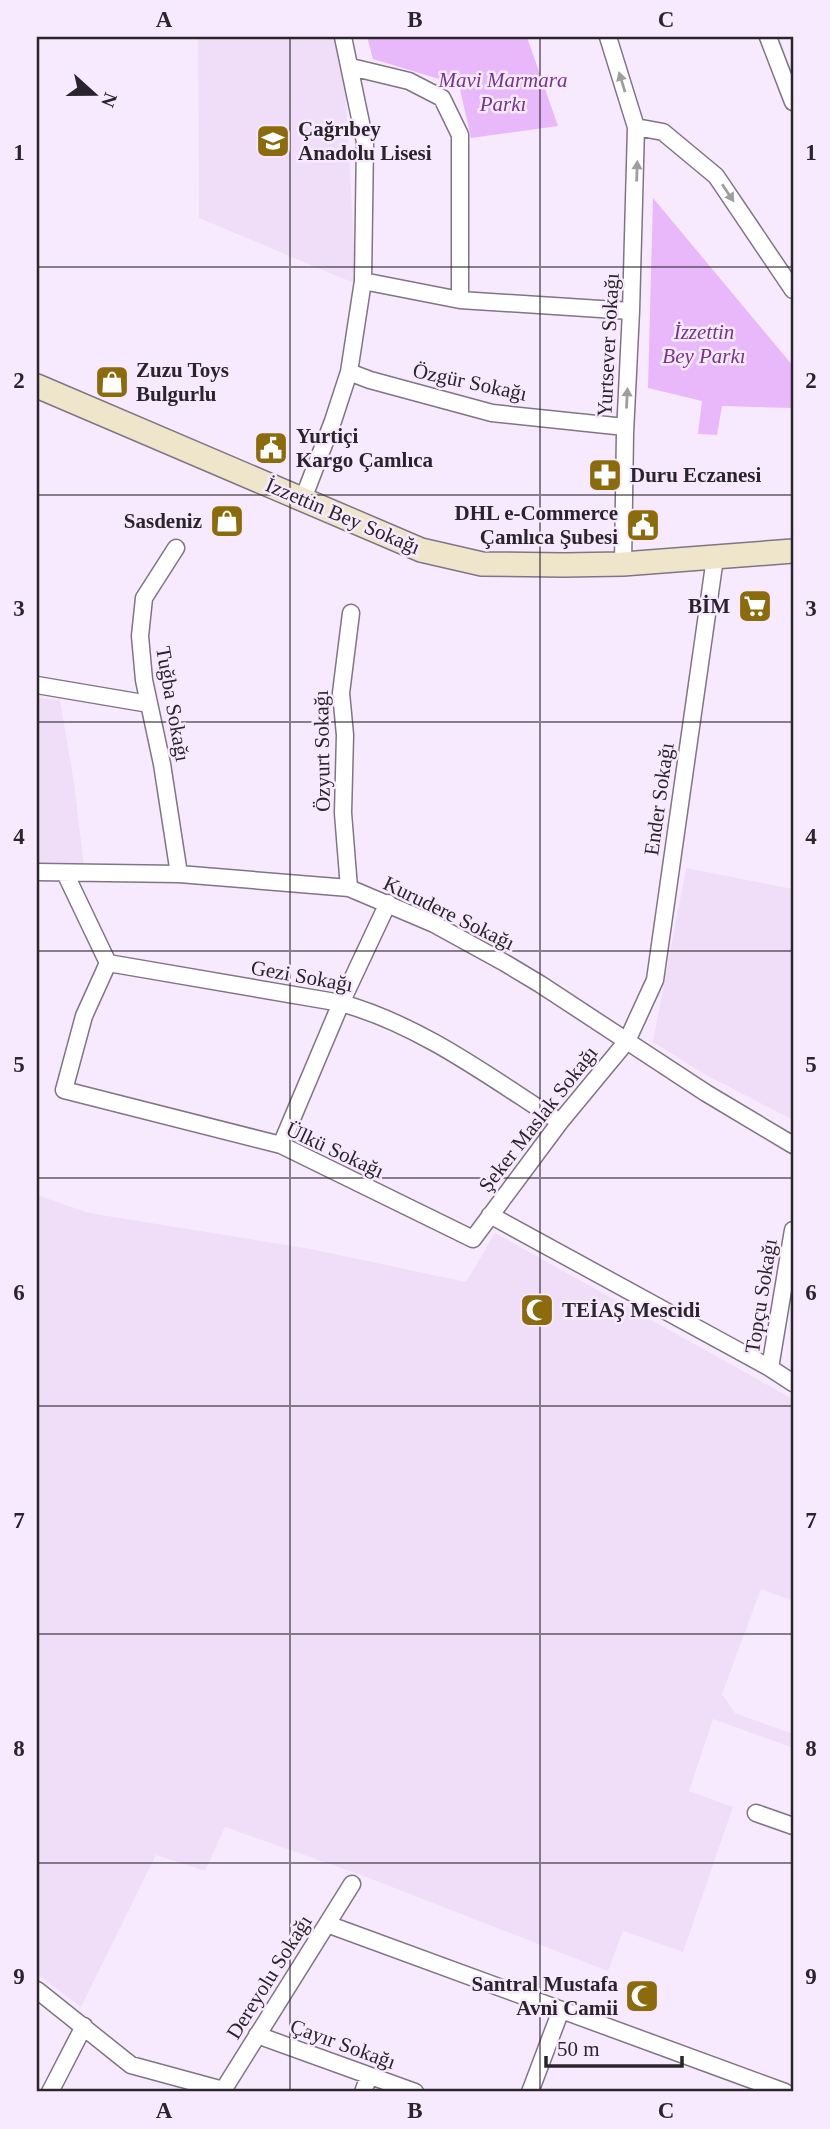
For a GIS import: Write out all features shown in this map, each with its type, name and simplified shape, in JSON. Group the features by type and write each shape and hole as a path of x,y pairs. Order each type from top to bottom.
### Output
{"street":[{"path":"303,499 349,372 363,281 365,142 343,37"},
{"name":"Yurtsever Sokağı","path":"608,37 636,127 623,564"},
{"path":"768,37 793,102"},
{"path":"351,68 409,81 442,98 460,135 460,300"},
{"path":"636,127 663,132 716,176 793,290"},
{"path":"363,281 460,300 631,311"},
{"name":"Özgür Sokağı","path":"349,372 492,413 625,427"},
{"name":"İzzettin Bey Sokağı","path":"37,386 421,550 482,564 623,564 793,551"},
{"name":"Tuğba Sokağı","path":"176,548 144,598 140,636 149,704 162,764 179,874"},
{"name":"Ender Sokağı","path":"627,1041 654,980 715,558"},
{"name":"Özyurt Sokağı","path":"349,888 343,813 345,735 341,692 351,613"},
{"path":"37,685 149,704"},
{"name":"Kurudere Sokağı","path":"37,872 179,874 349,888 434,924 517,970 706,1093 793,1145"},
{"path":"65,873 108,963"},
{"path":"281,1145 341,1003 388,903"},
{"name":"Gezi Sokağı","path":"108,963 362,1008 461,1058 560,1122"},
{"name":"Ülkü Sokağı","path":"108,963 84,1016 64,1090 281,1145 473,1239 490,1215"},
{"name":"Şeker Maslak Sokağı","path":"627,1041 560,1122 490,1215 793,1383"},
{"name":"Topçu Sokağı","path":"770,1368 792,1240"},
{"path":"756,1813 793,1826"},
{"name":"Dereyolu Sokağı","path":"222,2091 352,1884"},
{"path":"327,1924 785,2092"},
{"path":"37,1990 131,2065 222,2091"},
{"path":"530,2092 561,2010"},
{"path":"50,2092 84,2026"},
{"name":"Çayır Sokağı","path":"257,2035 415,2092"},
{"path":"363,2092 369,2076"}],"shaded area":[{"name":"Çağrıbey Anadolu Lisesi","path":"198,37 334,37 344,63 356,284 199,218"},
{"path":"37,698 60,700 84,865 37,866"},
{"path":"686,868 793,889 793,1120 706,1075 653,1042"},
{"path":"37,1195 89,1213 311,1249 466,1282 495,1233 793,1399 793,1601 761,1589 722,1694 735,1713 793,1734 793,1748 713,1719 689,1791 733,1807 683,1952 623,1931 608,1971 361,1875 225,1827 205,1871 156,1855 81,2007 37,1974"}],"green space":[{"name":"Mavi Marmara Parkı","path":"367,37 527,37 558,126 471,138 459,85 373,59"},
{"name":"İzzettin Bey Parkı","path":"653,198 793,366 793,408 722,406 717,435 698,434 702,401 648,388"}],"place":[{"name":"Çağrıbey Anadolu Lisesi","path":"273,141"},
{"name":"Zuzu Toys Bulgurlu","path":"112,382"},
{"name":"Yurtiçi Kargo Çamlıca","path":"271,448"},
{"name":"Duru Eczanesi","path":"605,475"},
{"name":"Sasdeniz","path":"227,521"},
{"name":"DHL e-Commerce Çamlıca Şubesi","path":"643,525"},
{"name":"BİM","path":"755,606"},
{"name":"TEİAŞ Mescidi","path":"537,1310"},
{"name":"Santral Mustafa Avni Camii","path":"642,1996"}]}
